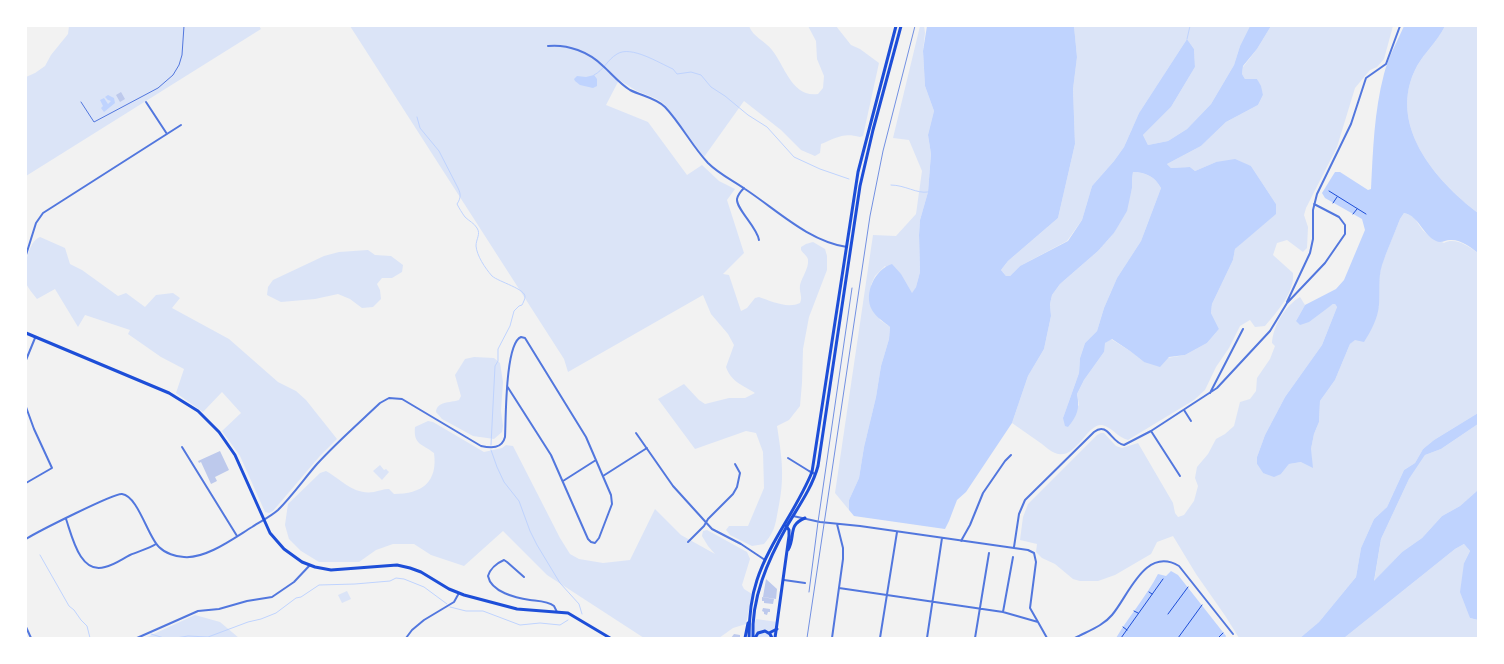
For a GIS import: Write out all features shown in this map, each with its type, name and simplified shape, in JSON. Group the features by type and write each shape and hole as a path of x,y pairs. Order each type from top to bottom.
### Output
{"main road":[{"path":"814,473 858,172 896,26"},
{"path":"746,638 757,580 814,473 819,456 858,193 868,148 901,26"},
{"path":"26,333 152,386 180,399 198,411 228,444 243,471 270,533 281,546 298,559 310,565 325,569 341,570 402,566 421,572 459,593 517,609 557,612 574,616 610,638"},
{"path":"788,550 791,545 794,525 799,520 805,518"},
{"path":"776,638 788,550 789,534 786,525"},
{"path":"754,638 754,618 758,592 767,562"},
{"path":"749,638 752,605"},
{"path":"754,638 760,632 769,632 777,629"},
{"path":"769,632 772,638"}],"street":[{"path":"1014,548 1019,514 1025,500 1094,432 1099,429 1107,430 1117,442 1124,445 1151,431 1217,388 1270,331 1287,303 1310,254 1314,204 1351,124 1364,82 1368,76 1386,64 1400,26"},
{"path":"548,46 569,48 591,56 604,66 623,85 662,104 710,165 723,176 744,188 810,234 826,242 850,248"},
{"path":"146,102 167,134"},
{"path":"26,255 36,223 43,213 181,125"},
{"path":"744,188 738,195 738,204 757,232 759,240"},
{"path":"1287,303 1325,263 1345,232 1345,225 1342,219 1314,204"},
{"path":"1210,393 1243,329"},
{"path":"26,539 117,494 124,494 134,503 156,544 164,551 174,556 198,556 237,536 277,511 328,452 380,403 389,398 402,399 476,443 489,447 498,447 504,443 507,386 512,353 516,340 520,337 526,338 586,437 611,495 612,501 599,538 596,542 592,543 588,539 552,455 507,386"},
{"path":"26,360 36,338"},
{"path":"26,407 52,468 26,483"},
{"path":"1184,410 1191,421"},
{"path":"1151,431 1180,476"},
{"path":"636,433 673,486 714,531 741,544 767,562"},
{"path":"182,447 237,536"},
{"path":"603,476 647,448"},
{"path":"961,541 970,525 983,493 999,469 1011,456"},
{"path":"788,458 814,473"},
{"path":"563,481 596,460"},
{"path":"688,542 735,491 740,473 735,464"},
{"path":"792,515 820,522 1031,551 1036,557 1036,565 1030,608 1047,638"},
{"path":"66,519 79,554 85,563 92,567 106,567 156,544"},
{"path":"832,638 843,551 837,524"},
{"path":"880,638 897,532"},
{"path":"927,638 942,538"},
{"path":"975,638 989,553"},
{"path":"1003,612 1013,557"},
{"path":"524,577 507,562 502,561 498,563 488,576 491,584 495,587 523,599 548,603 553,606 557,612"},
{"path":"1075,638 1104,622 1112,615 1143,570 1151,564 1163,562 1171,562 1179,566 1233,634"},
{"path":"137,638 198,611 218,609 247,601 272,597 294,582 310,565"},
{"path":"784,580 805,583"},
{"path":"839,588 1003,612 1038,622"},
{"path":"406,638 412,630 424,620 454,602 459,593"},
{"path":"26,627 31,638"}],"lane":[{"path":"81,102 94,122 158,88 172,75 181,59 184,50 184,26"}],"path":[{"path":"1328,191 1366,214"},
{"path":"1333,203 1338,197"},
{"path":"1353,214 1357,209"},
{"path":"1121,638 1163,579"},
{"path":"1168,614 1188,587"},
{"path":"1178,638 1202,605"},
{"path":"1134,611 1138,614"},
{"path":"1123,627 1127,630"},
{"path":"1218,638 1223,633"}],"shaded area":[{"path":"69,26 259,26 261,29 26,176 26,77 45,66 51,55 68,34"},
{"path":"350,26 749,26 753,33 772,50 795,86 809,94 818,94 823,88 824,76 817,59 816,41 808,26 836,26 851,45 860,49 879,63 863,136 844,135 835,138 821,144 820,153 815,156 801,150 781,130 744,101 704,157 664,104 657,99 637,91 619,80 606,105 648,122 687,175 702,165 719,181 735,189 727,200 744,253 723,274 729,275 741,311 747,308 755,298 759,297 784,305 795,305 800,303 800,285 808,263 808,259 801,250 801,247 813,242 825,249 827,256 827,270 809,317 803,349 800,406 789,420 777,426 781,458 782,488 774,528 764,544 752,546 730,535 726,530 729,526 748,526 764,488 763,452 756,433 746,431 695,449 658,399 684,384 699,400 705,404 729,398 745,398 755,393 734,380 728,372 726,367 734,345 728,334 711,314 703,295 568,372 564,359"},
{"path":"920,26 924,26 925,33 923,51 925,86 934,111 928,135 931,154 928,192 920,220 920,272 916,287 912,294 885,266 875,276 871,285 880,320 890,327 889,339 881,366 859,478 849,500 849,510 835,493 873,235 896,236 916,214 922,171 909,140 893,138"},
{"path":"1074,26 1250,26 1240,46 1234,65 1211,104 1187,129 1168,141 1148,145 1143,135 1171,107 1195,67 1194,49 1187,39 1139,113 1124,147 1092,186 1082,220 1067,241 1020,266 1010,276 1006,276 1001,270 1008,261 1058,218 1075,144 1073,89 1077,57"},
{"path":"1271,26 1393,26 1384,59 1377,67 1370,70 1355,88 1337,147 1306,208 1304,215 1308,227 1307,248 1303,252 1287,240 1277,243 1273,255 1293,273 1293,280 1288,294 1280,308 1265,326 1255,327 1250,320 1240,326 1229,348 1216,367 1205,390 1194,400 1128,440 1102,425 1096,426 1091,430 1075,448 1069,452 1062,454 1053,452 1012,423 1028,376 1044,349 1051,316 1050,304 1052,295 1060,284 1098,251 1114,233 1129,199 1132,188 1133,172 1150,176 1161,188 1141,241 1117,278 1104,308 1097,331 1085,343 1080,358 1079,373 1063,418 1079,405 1077,394 1084,380 1104,352 1104,343 1111,339 1144,362 1185,355 1207,343 1219,329 1211,313 1212,304 1233,260 1235,249 1258,228 1276,204 1251,166 1216,162 1195,171 1190,167 1171,168 1167,164 1201,146 1226,122 1258,105 1263,95 1257,79 1245,79 1242,74 1243,67 1257,49"},
{"path":"1445,26 1478,26 1478,213 1446,184 1432,167 1420,149 1411,129 1407,109 1409,88 1417,66"},
{"path":"1404,213 1412,216 1423,230 1432,237 1444,243 1453,241 1461,243 1478,253 1478,413 1434,440 1423,449 1415,463 1404,470 1387,507 1374,519 1361,548 1356,577 1319,622 1300,638 1239,638 1196,574 1173,536 1157,542 1151,554 1115,575 1098,581 1080,581 1073,579 1055,564 1042,558 1036,552 1037,544 1020,540 1023,517 1028,504 1097,435 1101,433 1104,433 1116,446 1122,448 1138,443 1173,503 1175,513 1178,517 1184,515 1194,501 1198,486 1195,478 1197,467 1208,454 1216,439 1225,434 1234,426 1240,402 1250,399 1256,391 1257,378 1270,359 1275,346 1272,343 1277,323 1289,306 1300,297 1305,305 1296,321 1322,311 1333,304 1337,307 1322,345 1285,397 1265,435 1257,457 1257,464 1263,473 1281,474 1289,464 1301,462 1311,449 1314,434 1319,422 1320,401 1335,380 1350,344 1379,306 1378,288 1381,266 1400,219"},
{"path":"40,237 65,248 70,264 82,270 118,296 126,293 145,307 156,295 173,293 180,298 172,308 229,339 278,382 296,391 306,400 337,439 319,457 273,511 269,513 265,512 240,456 222,431 241,413 222,392 203,412 176,393 184,369 161,357 128,334 130,330 85,315 78,327 55,289 37,299 26,283 25,272 29,250 32,244"},
{"path":"368,250 375,255 391,256 403,265 402,272 392,278 382,278 377,284 380,290 381,299 373,307 362,308 350,299 338,294 315,299 281,302 267,295 268,287 273,280 324,256 339,252"},
{"path":"474,357 494,358 500,363 503,382 501,411 503,426 502,432 494,439 473,436 442,419 436,412 437,408 441,404 459,400 461,396 455,375 465,359"},
{"path":"428,421 433,422 484,452 502,448 506,445 513,446 560,538 570,554 579,559 603,563 630,560 655,509 681,535 715,554 702,536 703,531 707,530 747,552 750,559 742,585 744,589 752,594 746,624 733,628 719,638 644,638 547,575 503,531 464,566 431,555 414,544 393,544 376,550 359,562 319,562 301,551 289,539 285,525 288,504 320,473 326,471 348,486 367,492 389,489 394,494 413,492 426,484 433,472 435,463 434,453 417,441 415,427"},
{"path":"1478,424 1478,490 1460,506 1442,516 1422,538 1402,552 1374,582 1381,539 1409,479 1425,455 1441,449"},
{"path":"380,465 384,470 386,469 389,472 382,480 373,471"},
{"path":"1464,544 1470,551 1464,563 1470,618 1478,620 1478,638 1344,638 1455,549"},
{"path":"347,591 351,599 342,603 338,595"},
{"path":"195,615 220,622 239,638 145,638"},
{"path":"756,619 777,622 775,638 748,638"}],"water":[{"path":"927,26 1074,26 1077,57 1073,89 1075,144 1058,218 1008,261 1001,270 1006,276 1010,276 1020,266 1068,241 1082,220 1092,186 1124,147 1139,113 1187,39 1194,49 1195,67 1171,107 1143,135 1148,145 1168,141 1187,129 1211,104 1234,65 1240,46 1250,26 1271,26 1257,49 1243,66 1242,74 1245,79 1257,79 1261,86 1263,95 1258,105 1226,122 1201,146 1167,164 1171,168 1190,167 1195,171 1216,162 1235,159 1251,166 1276,204 1276,214 1235,249 1233,260 1212,304 1211,313 1219,329 1207,343 1185,355 1169,357 1160,367 1144,362 1112,339 1105,343 1104,352 1084,380 1077,394 1078,408 1076,416 1068,427 1065,426 1063,418 1079,373 1080,358 1085,343 1097,331 1104,308 1117,278 1141,241 1161,188 1150,176 1133,172 1132,188 1127,211 1114,233 1098,251 1060,284 1052,295 1050,304 1051,316 1044,349 1028,376 1012,423 966,492 957,500 945,529 854,516 849,510 849,500 859,478 881,366 889,339 890,327 874,313 870,304 869,297 872,283 880,271 892,264 901,274 912,293 916,287 920,272 920,220 928,192 931,154 928,135 934,111 925,86 923,51"},
{"path":"1404,26 1445,26 1417,66 1409,88 1407,109 1411,129 1420,149 1432,167 1462,200 1478,213 1478,253 1469,246 1458,241 1436,241 1427,234 1417,221 1404,213 1400,219 1382,265 1378,310 1374,324 1364,342 1355,340 1350,344 1335,380 1320,401 1319,422 1314,434 1311,449 1313,468 1301,462 1289,464 1281,474 1274,477 1263,473 1257,464 1257,457 1265,435 1285,397 1322,345 1337,307 1333,304 1309,322 1300,325 1296,321 1305,305 1336,289 1344,280 1365,230 1362,219 1325,198 1322,193 1335,172 1340,172 1368,190 1371,189 1374,132 1381,88 1388,62"},
{"path":"594,75 597,79 597,86 593,88 580,85 574,79 577,76 586,77"},
{"path":"108,95 114,98 115,103 104,112 101,108 103,106 100,100 104,98 108,104 111,101 105,97"},
{"path":"1478,413 1478,424 1441,449 1425,455 1409,479 1381,539 1374,581 1402,552 1422,538 1442,516 1460,506 1478,490 1478,620 1470,618 1460,592 1464,563 1470,551 1464,544 1455,549 1344,638 1300,638 1319,622 1356,577 1361,548 1374,519 1387,507 1404,470 1415,463 1423,449 1434,440"},
{"path":"1171,571 1178,575 1226,636 1225,638 1116,638 1158,574 1166,576"}],"building":[{"path":"121,92 125,99 120,102 116,95"},
{"path":"220,451 229,470 215,477 217,481 211,484 201,462 199,463 198,461"},
{"path":"766,579 777,589 776,599 763,597"},
{"path":"762,597 774,599 773,604 764,603 764,601 762,601"},
{"path":"763,608 770,609 770,612 768,612 767,615 762,611"},
{"path":"734,634 740,635 740,638 731,638"}],"waterway":[{"path":"1187,39 1190,26"},
{"path":"594,75 617,54 623,52 637,53 653,59 673,69 677,74 691,72 701,75 711,87 725,96 748,115 767,127 794,157 820,169 849,179"},
{"path":"417,117 420,128 439,151 460,192 457,204 458,206 465,217 478,230 476,246 482,262 492,276 521,291 525,297 522,305 514,311 510,326 498,349 498,361 495,366 491,445"},
{"path":"891,185 901,186 920,192 928,192"},
{"path":"491,450 504,482 519,501 537,545 560,583 579,604 582,614"},
{"path":"40,555 69,606 87,626 90,638"},
{"path":"176,638 188,636 208,637 248,622 261,619 276,613 296,598 301,597 319,585 390,581 396,578 404,579 424,587 447,604"},
{"path":"450,607 466,611 483,611 520,625 540,623 560,625 568,620"},
{"path":"151,634 164,638"},
{"path":"131,638 136,638"}],"railway":[{"path":"807,638 870,216 883,151 915,26"},
{"path":"809,592 852,288"}]}
